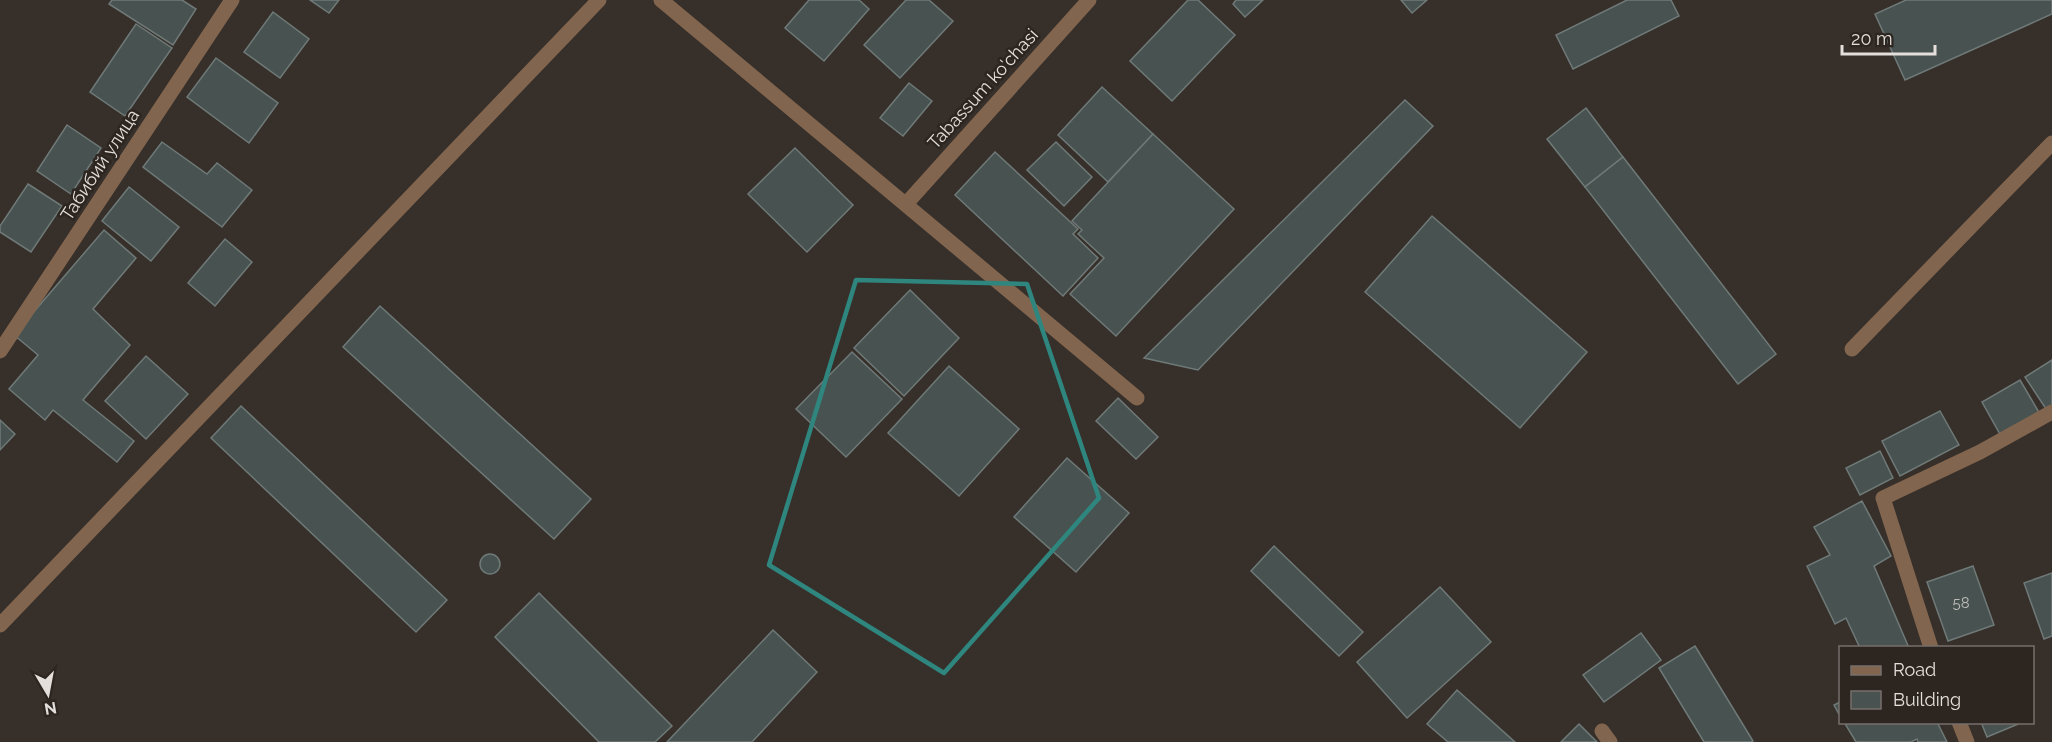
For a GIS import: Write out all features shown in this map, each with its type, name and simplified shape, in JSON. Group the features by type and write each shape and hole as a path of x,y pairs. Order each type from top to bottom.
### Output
{"street":[{"name":"Табибий улица","path":"0,351 232,0"},
{"path":"0,625 599,0"},
{"path":"661,0 1137,398"},
{"name":"Tabassum ko'chasi","path":"906,204 1089,0"},
{"path":"1852,349 2052,143"},
{"path":"1930,646 1883,498 1980,452 2052,412"},
{"path":"1959,724 1967,742"}],"highlighted area":[{"path":"856,280 1027,284 1099,498 944,673 769,565"}],"building":[{"path":"112,0 182,0 196,9 173,45 109,4"},
{"path":"310,0 339,0 329,13"},
{"path":"809,0 859,0 869,9 824,61 785,28"},
{"path":"906,0 929,0 953,21 900,78 864,45"},
{"path":"1188,0 1198,0 1235,35 1172,101 1130,61"},
{"path":"1236,0 1263,0 1245,17 1233,4"},
{"path":"1401,0 1427,0 1412,13"},
{"path":"1627,0 1671,0 1679,16 1573,69 1556,35"},
{"path":"1906,0 2052,0 2052,14 1905,80 1875,14"},
{"path":"273,12 309,39 280,78 244,52"},
{"path":"136,24 172,48 125,116 90,92"},
{"path":"216,58 278,103 249,143 187,97"},
{"path":"909,83 932,101 903,136 880,118"},
{"path":"1102,87 1153,134 1108,182 1058,135"},
{"path":"1405,100 1433,126 1198,370 1144,358"},
{"path":"1586,108 1623,157 1585,187 1547,139"},
{"path":"67,125 101,148 71,194 37,171"},
{"path":"1153,134 1234,209 1116,336 1070,294 1104,258 1078,234 1082,230 1072,221"},
{"path":"162,142 207,174 217,163 252,190 222,227 143,167"},
{"path":"1056,142 1092,177 1064,206 1027,170"},
{"path":"795,148 853,205 807,252 748,194"},
{"path":"995,152 1078,229 1073,234 1098,258 1063,296 955,195"},
{"path":"1623,157 1776,354 1738,384 1585,187"},
{"path":"28,184 62,206 31,252 0,232 0,226"},
{"path":"129,187 179,227 151,261 102,221"},
{"path":"1432,216 1587,352 1520,428 1365,292"},
{"path":"104,230 136,258 93,309 130,345 83,400 134,441 117,462 53,410 45,420 9,389 38,355 14,335"},
{"path":"225,239 252,262 215,306 188,283"},
{"path":"910,290 959,338 904,396 854,348"},
{"path":"380,306 591,499 554,539 343,347"},
{"path":"852,352 902,399 846,457 796,409"},
{"path":"146,356 188,394 146,439 105,401"},
{"path":"2052,360 2052,409 2048,412 2025,377"},
{"path":"949,366 1019,429 959,496 888,433"},
{"path":"2020,380 2040,414 2001,436 1982,402"},
{"path":"1118,398 1158,437 1136,459 1096,421"},
{"path":"241,406 447,600 416,632 211,438"},
{"path":"1940,411 1959,445 1900,476 1882,441"},
{"path":"0,420 15,434 0,450"},
{"path":"1880,451 1893,478 1860,495 1846,468"},
{"path":"1067,458 1129,513 1076,572 1014,517"},
{"path":"1862,501 1891,556 1874,566 1908,646 1859,646 1846,618 1835,624 1807,566 1830,555 1814,527"},
{"path":"1274,546 1363,632 1339,656 1251,571"},
{"path":"490,554 497,557 500,564 497,571 490,574 483,571 480,564 483,557"},
{"path":"1973,566 1994,625 1948,641 1927,582"},
{"path":"2052,573 2052,636 2044,639 2024,583"},
{"path":"1440,587 1491,642 1407,718 1357,662"},
{"path":"539,593 672,726 655,742 599,742 495,637"},
{"path":"773,630 817,672 752,742 667,742"},
{"path":"1641,633 1661,660 1604,702 1583,675"},
{"path":"1695,646 1753,741 1704,742 1659,668"},
{"path":"1457,690 1515,742 1448,742 1427,724"},
{"path":"1839,702 1839,714 1834,705"},
{"path":"1579,724 1597,742 1561,742"},
{"path":"1845,724 1938,724 1947,742 1918,742 1917,739 1911,742 1856,742"},
{"path":"1982,724 2018,724 1987,737"}]}
